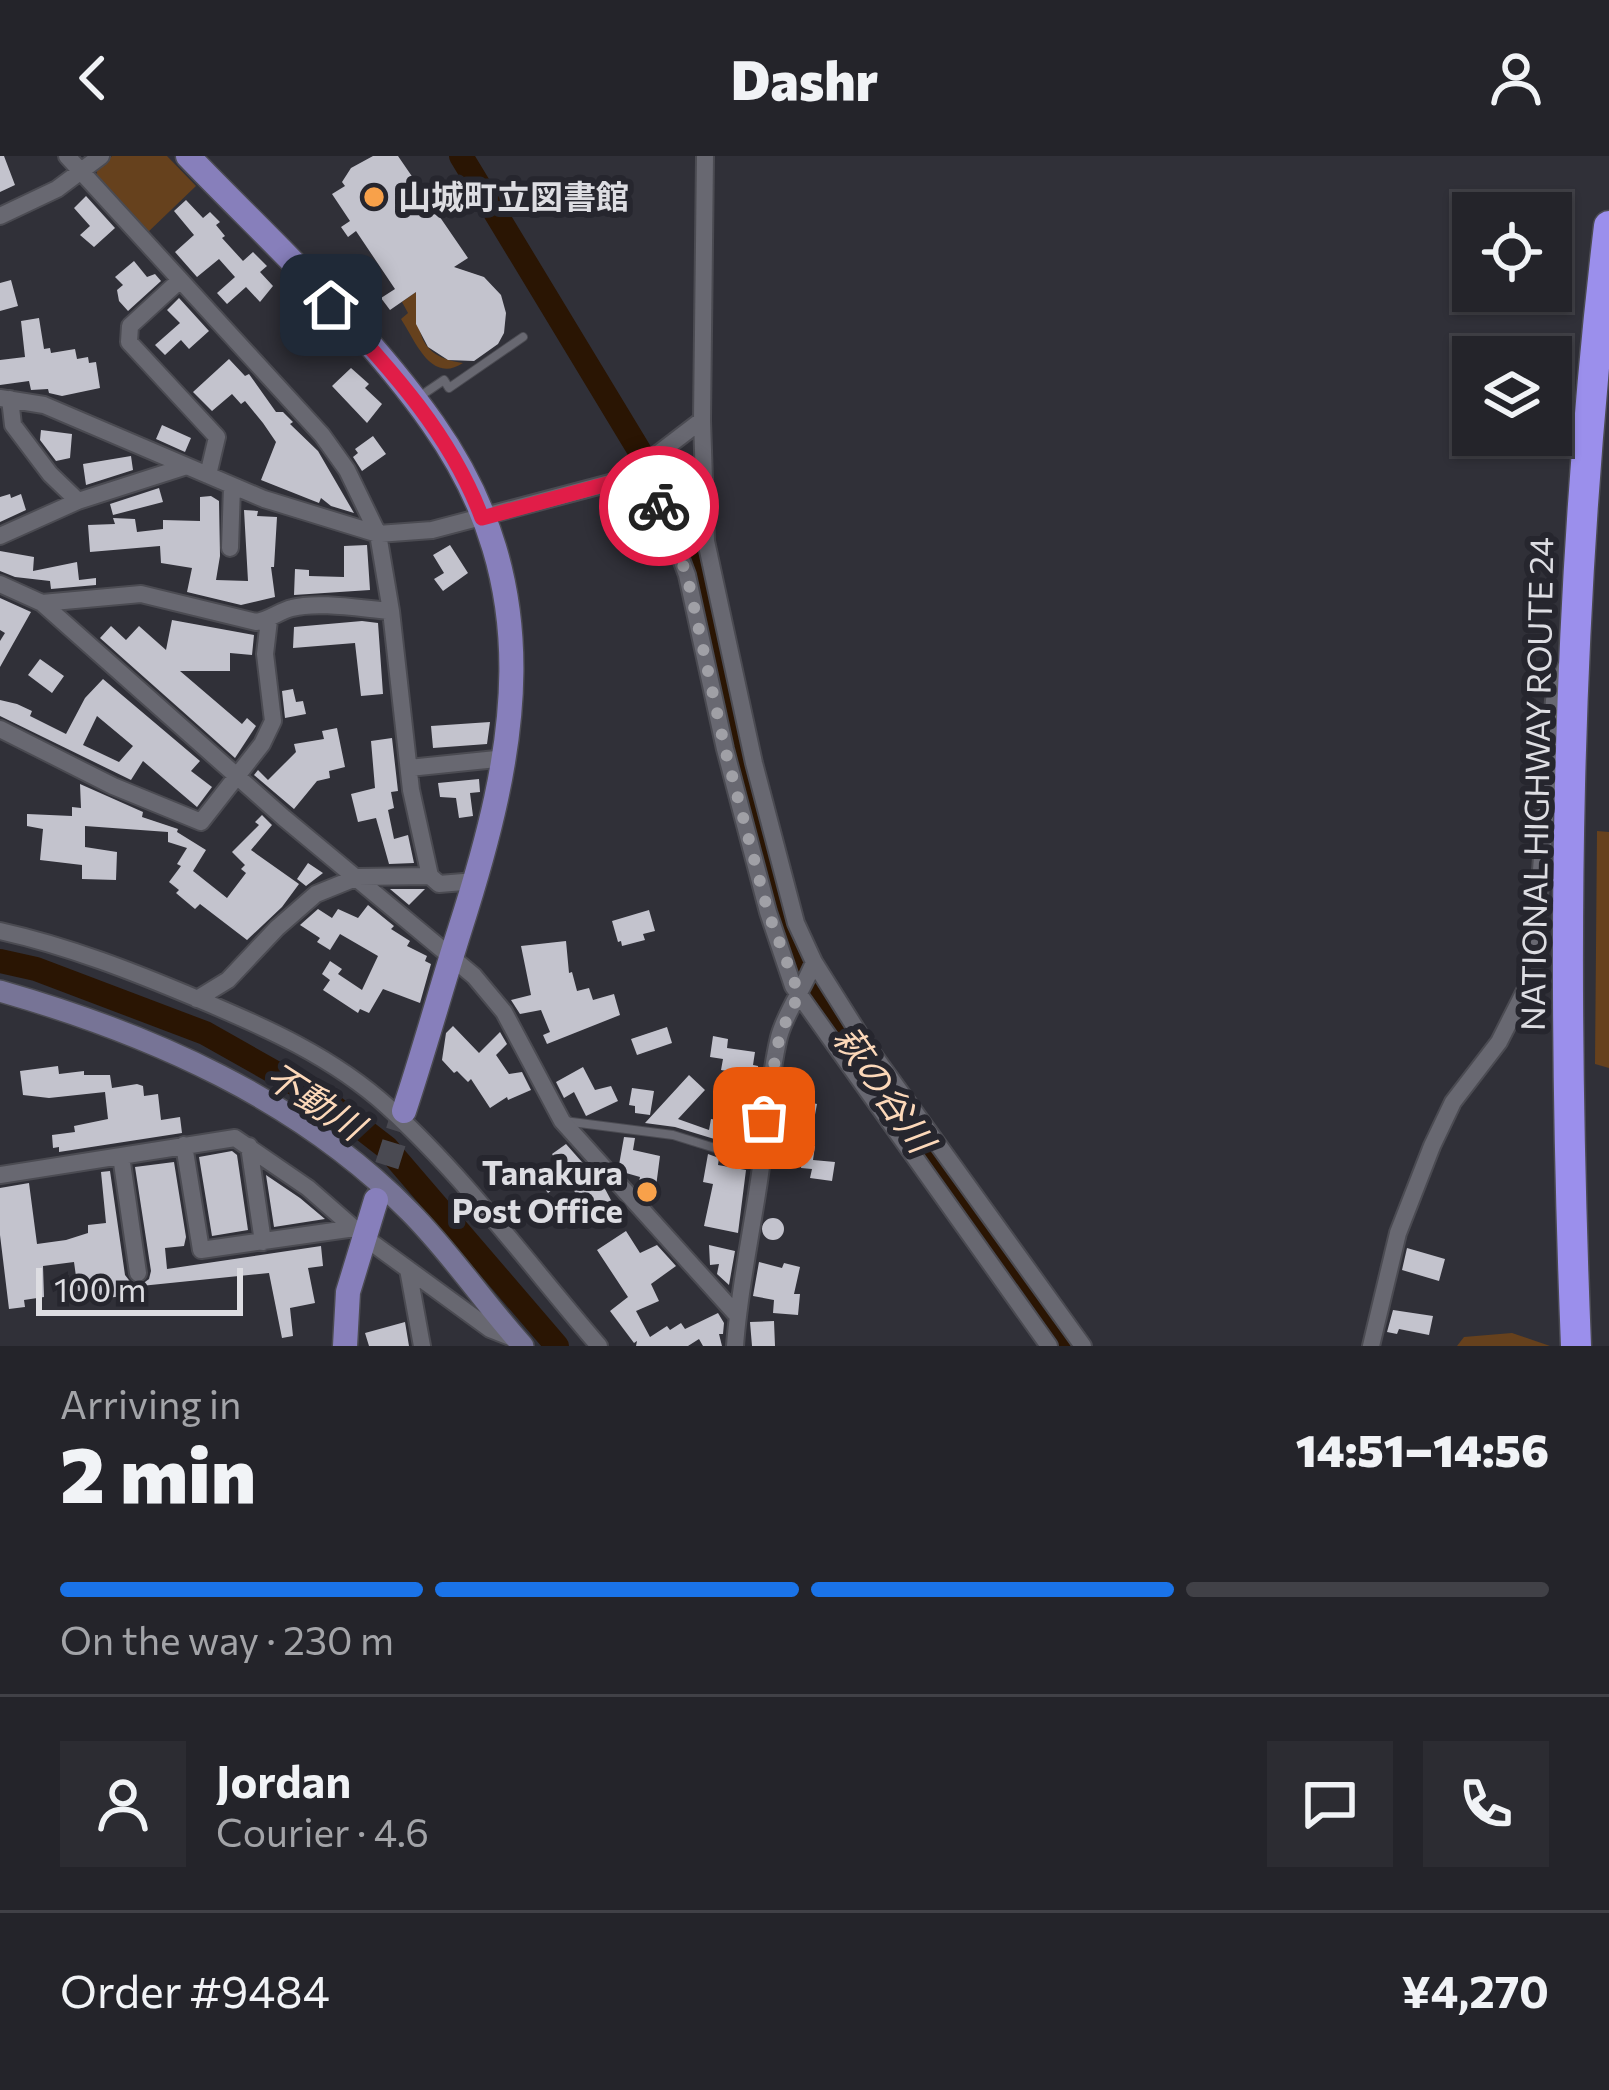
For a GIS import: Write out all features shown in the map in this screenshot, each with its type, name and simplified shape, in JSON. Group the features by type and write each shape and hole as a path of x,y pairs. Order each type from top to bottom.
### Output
{"highway":[{"name":"NATIONAL HIGHWAY ROUTE 24","path":"1576,1346 1566,1026 1571,651 1593,361 1609,226"}],"main road":[{"path":"188,156 415,400 463,473 499,571 510,632 513,695 506,758 494,821 404,1111"},
{"path":"345,1346 348,1292 359,1233 376,1200"}],"street":[{"path":"67,156 322,435 347,470 378,534 409,768 430,876 439,884 476,880"},
{"path":"0,216 57,189 101,156"},
{"path":"705,156 702,420 711,570 796,923 813,965 855,1028 1083,1346"},
{"path":"179,281 130,326 130,342 218,437 208,475"},
{"path":"78,501 50,474 13,425 5,398 44,405 232,486 305,514 378,534 431,530 625,479 702,420"},
{"path":"643,465 683,562 768,912 800,992 1049,1346"},
{"path":"0,536 78,501 184,467"},
{"path":"230,548 232,486"},
{"path":"0,584 43,603 236,775 474,976 504,1012 562,1121 735,1313"},
{"path":"43,603 141,594 256,622 308,605 391,611"},
{"path":"0,729 113,786 201,823 262,744 273,722 265,654 269,620"},
{"path":"1371,1346 1398,1233 1432,1146 1454,1102 1499,1042 1533,975 1554,700 1571,651"},
{"path":"409,768 506,758"},
{"path":"197,999 228,980 316,894 358,878 430,876"},
{"path":"0,931 37,939 228,1010 327,1062 387,1106 442,1159 599,1346"},
{"path":"735,1346 735,1313 746,1278 764,1118 780,1034 813,965"},
{"path":"0,991 75,1012 240,1085 291,1114 356,1160 412,1214 521,1343"},
{"path":"0,1174 235,1138 490,1328 521,1343"},
{"path":"184,1145 201,1250 359,1233"},
{"path":"249,1146 263,1242"},
{"path":"121,1156 138,1273"},
{"path":"408,1269 422,1346"}],"lane":[{"path":"415,400 444,380 449,388 524,338"},
{"path":"562,1121 673,1135 762,1163"}],"shaded area":[{"path":"112,156 167,156 196,186 146,234 96,180 97,171"},
{"path":"416,292 420,328 428,347 463,363 442,368 419,349 401,319 408,313 402,302"},
{"path":"1597,831 1609,832 1609,1068 1595,1064"},
{"path":"1512,1333 1550,1346 1457,1346 1464,1337"}],"building":[{"path":"0,156 15,185 0,192"},
{"path":"373,156 398,156 468,258 454,267 484,277 501,295 504,333 498,344 474,361 448,360 428,347 416,324 416,292 390,310 381,298 395,289 356,231 348,237 341,227 350,221 332,194 345,186 342,182 351,168"},
{"path":"86,196 115,228 94,247 80,235 90,226 74,208"},
{"path":"186,200 203,218 210,212 220,222 216,225 222,238 243,261 253,252 267,266 260,272 273,286 260,302 246,287 227,304 217,293 235,277 219,259 197,277 175,252 194,235 174,211"},
{"path":"134,261 147,277 155,274 161,281 128,311 119,301 117,290 123,285 115,277"},
{"path":"11,280 18,306 0,311 0,283"},
{"path":"179,298 209,331 189,349 181,340 165,355 155,345 180,323 167,310"},
{"path":"39,318 44,349 50,348 51,353 75,349 77,359 88,357 89,363 96,362 100,388 62,396 48,389 31,390 29,381 0,385 0,360 25,357 21,321"},
{"path":"229,359 245,376 249,374 276,412 283,412 318,451 354,513 261,480 276,442 263,423 245,401 241,404 232,394 212,411 193,392"},
{"path":"351,368 382,404 367,423 332,386"},
{"path":"162,425 191,438 185,452 156,439"},
{"path":"41,430 72,434 70,458 56,461 40,440"},
{"path":"373,436 386,454 362,471 353,457 358,453 355,449"},
{"path":"131,456 133,470 86,485 83,464"},
{"path":"159,488 163,502 113,515 110,504"},
{"path":"10,494 11,498 21,494 26,510 0,522 0,497"},
{"path":"200,497 219,501 216,580 248,581 244,510 277,517 271,567 275,597 241,605 187,592 192,568 161,563 160,546 90,552 88,525 115,524 113,518 135,519 137,532 163,529 163,520 200,521"},
{"path":"367,545 370,590 294,595 295,569 309,570 309,576 344,577 344,546"},
{"path":"450,545 468,573 443,591 434,579 444,573 433,555"},
{"path":"0,551 34,557 33,571 77,562 79,580 96,578 96,585 51,589 50,581 15,577 0,571"},
{"path":"0,598 31,612 0,667 0,641 5,633 0,630"},
{"path":"172,620 254,635 252,655 230,653 230,671 180,671 242,724 247,718 256,726 235,758 100,638 111,626 126,640 139,626 166,650"},
{"path":"378,623 383,694 361,696 355,643 293,648 294,627"},
{"path":"40,659 64,676 52,693 28,675"},
{"path":"103,679 200,761 191,771 212,787 197,807 143,761 131,780 0,716 0,700 17,704 66,734 85,698","holes":["97,716 133,746 119,762 83,745"]},
{"path":"293,689 306,714 285,718 282,691"},
{"path":"490,722 487,744 433,748 431,726"},
{"path":"337,728 345,767 329,771 330,778 317,781 294,809 254,775 258,770 268,780 296,752 294,744 324,739 322,731"},
{"path":"392,738 398,791 391,792 394,808 388,810 394,839 408,835 414,863 389,864 376,818 358,822 351,794 375,788 371,741"},
{"path":"479,779 480,792 470,793 473,816 459,818 456,798 440,797 438,783"},
{"path":"80,784 143,812 142,817 178,829 206,850 193,871 227,898 246,873 241,869 245,865 232,852 259,825 255,822 262,815 272,825 251,850 299,884 247,940 200,904 195,909 176,893 179,890 169,882 187,848 168,842 168,832 85,826 85,847 117,852 116,880 82,879 82,865 40,860 43,829 27,826 27,814 72,816 72,807 81,808"},
{"path":"308,863 323,873 306,886 297,879"},
{"path":"390,889 425,889 409,905"},
{"path":"368,905 410,941 407,946 427,956 425,961 431,964 420,1003 383,989 369,1013 360,1009 358,1013 323,990 330,980 322,974 330,961 342,969 338,974 362,990 378,956 340,934 330,950 300,925 318,909 332,918 338,909 358,918"},
{"path":"649,910 655,931 643,934 645,940 622,946 612,921"},
{"path":"566,941 569,973 577,991 589,988 593,1000 614,994 620,1015 547,1044 543,1035 550,1032 541,1010 520,1014 511,1000 531,995 521,946"},
{"path":"453,1026 479,1053 500,1032 507,1044 496,1055 509,1074 522,1072 531,1090 490,1108 471,1079 468,1082 454,1073 442,1060 446,1033"},
{"path":"667,1027 672,1043 637,1055 631,1039"},
{"path":"713,1036 728,1039 727,1048 755,1052 753,1065 758,1066 759,1078 754,1116 747,1115 752,1087 731,1084 733,1072 721,1070 723,1059 710,1057"},
{"path":"58,1066 59,1074 110,1075 112,1088 137,1084 143,1086 144,1096 158,1094 161,1120 180,1117 182,1133 59,1152 59,1147 53,1148 52,1135 108,1119 105,1092 49,1098 23,1095 20,1071"},
{"path":"583,1067 595,1090 611,1086 618,1101 586,1116 574,1092 564,1098 556,1082"},
{"path":"689,1075 705,1090 678,1119 709,1130 711,1119 738,1123 734,1145 645,1123"},
{"path":"784,1082 811,1091 808,1102 817,1104 814,1120 791,1115 783,1130 778,1129"},
{"path":"632,1088 654,1091 650,1115 635,1113 635,1106 629,1105"},
{"path":"624,1137 635,1138 633,1150 660,1156 654,1202 638,1186 640,1177 619,1165"},
{"path":"566,1144 612,1202 581,1219 572,1202 580,1198 565,1180 548,1193 536,1178 557,1162 552,1154"},
{"path":"804,1144 815,1146 813,1160 835,1162 832,1181 810,1178 812,1169 801,1168"},
{"path":"232,1151 237,1155 248,1230 212,1236 199,1157"},
{"path":"708,1154 719,1158 718,1165 746,1170 738,1233 704,1226 713,1184 703,1182"},
{"path":"174,1162 186,1237 184,1246 165,1248 167,1269 321,1246 323,1266 308,1268 315,1303 290,1308 293,1336 282,1338 269,1273 131,1287 132,1295 89,1300 88,1290 78,1291 74,1262 43,1266 44,1297 24,1300 25,1307 9,1309 0,1188 29,1183 37,1244 66,1240 88,1233 88,1225 106,1223 101,1172 110,1171 125,1275 132,1284 141,1285 151,1271 135,1167"},
{"path":"266,1175 300,1198 325,1219 274,1227"},
{"path":"773,1218 784,1229 773,1240 762,1229"},
{"path":"626,1231 640,1253 657,1245 676,1266 651,1284 659,1301 636,1311 650,1337 667,1326 670,1330 681,1323 685,1329 718,1313 724,1323 723,1334 719,1334 722,1346 703,1346 699,1339 688,1346 636,1346 637,1341 610,1311 628,1297 597,1250"},
{"path":"709,1245 735,1251 729,1285 717,1274 719,1264 710,1265"},
{"path":"1407,1248 1445,1259 1439,1281 1402,1270"},
{"path":"759,1262 800,1267 794,1294 800,1294 798,1315 773,1313 774,1300 753,1296"},
{"path":"1393,1310 1433,1316 1429,1335 1399,1329 1397,1334 1387,1332"},
{"path":"774,1321 775,1346 752,1346 750,1322"},
{"path":"405,1322 409,1346 369,1346 365,1333"}],"waterway":[{"name":"萩の谷川","path":"461,156 671,503 690,543 758,832 801,971 1067,1346"},
{"name":"不動川","path":"0,961 36,969 205,1033 329,1103 387,1148 557,1346"}],"tunnel":[{"path":"376,1200 404,1111"}],"way so far":[{"path":"659,506 687,575 725,749 768,912 783,962 799,994 780,1034 764,1118"}],"place":[{"name":"山城町立図書館","path":"374,197"},
{"name":"Tanakura Post Office","path":"647,1192"}],"route":[{"path":"331,305 436,428 482,518 625,479 636,471 659,506"}]}
